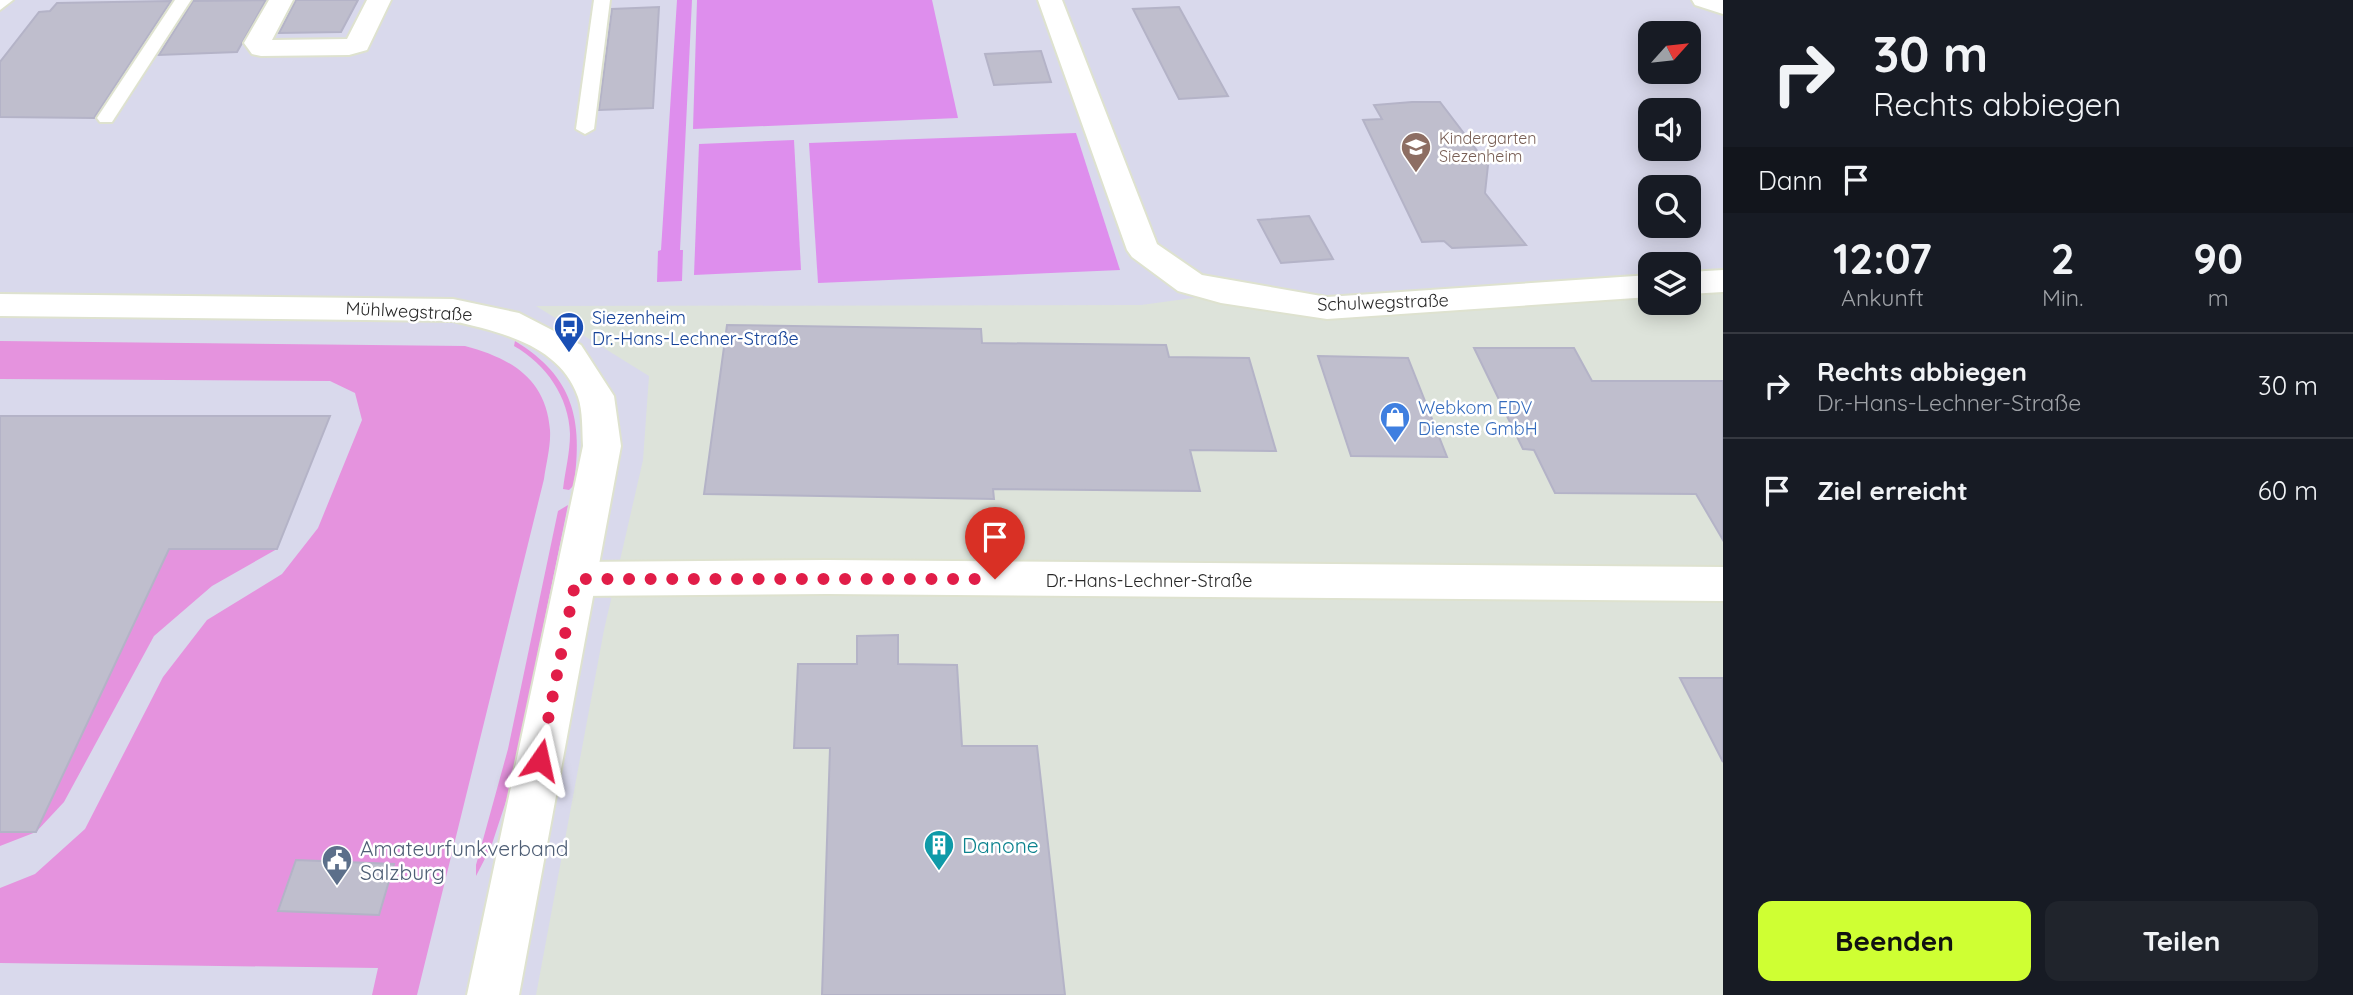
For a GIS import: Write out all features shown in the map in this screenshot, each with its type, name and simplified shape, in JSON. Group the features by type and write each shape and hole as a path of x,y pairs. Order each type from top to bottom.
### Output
{"street":[{"path":"281,0 257,43 261,48 349,47 358,44 379,0"},
{"name":"Schulwegstraße","path":"1050,0 1143,250 1190,283 1221,292 1328,308 1638,287"},
{"path":"1704,0 1723,6"},
{"path":"1701,283 1723,281"},
{"name":"Mühlwegstraße","path":"0,306 419,308 490,316 523,327 569,354 596,396 602,446 493,995"},
{"name":"Dr.-Hans-Lechner-Straße","path":"576,579 827,577 1723,584"}],"lane":[{"path":"0,5 5,0"},
{"path":"106,118 183,0"},
{"path":"585,129 602,0"}],"shaded area":[{"path":"677,0 692,0 680,250 683,250 682,281 657,282 658,251 661,250"},
{"path":"697,0 932,0 958,118 693,129"},
{"path":"1076,133 1120,270 818,283 809,143"},
{"path":"794,140 801,270 694,275 699,144"},
{"path":"1723,293 1723,995 536,995 604,630 643,460 649,376 536,306 1141,305 1200,297 1316,318 1638,300 1638,315 1701,315 1701,295"},
{"path":"0,341 465,346 511,364 533,384 547,412 550,430 544,479 417,995 372,995 378,968 0,963 0,888 35,874 85,829 163,677 207,620 282,574 318,528 362,420 355,393 330,381 0,379"},
{"path":"515,341 550,370 562,385 570,402 577,440 574,485 569,490 563,489 570,434 565,407 546,372 526,353 514,346"},
{"path":"568,505 510,789 491,847 476,876 476,865 508,749 558,511"},
{"path":"169,549 277,549 212,586 154,636 64,802 36,832"},
{"path":"0,832 36,832 0,846"}],"building":[{"path":"266,0 237,52 159,55 193,1"},
{"path":"296,0 358,0 341,32 279,33"},
{"path":"171,1 94,118 0,117 0,62 39,12 50,11 57,3"},
{"path":"659,7 653,108 599,110 612,9"},
{"path":"1179,7 1228,96 1179,99 1133,9"},
{"path":"1041,51 1051,82 994,85 985,54"},
{"name":"Kindergarten Siezenheim","path":"1440,102 1488,165 1485,193 1526,245 1452,248 1444,241 1422,242 1363,120 1382,119 1374,105"},
{"path":"1309,216 1333,259 1281,263 1258,220"},
{"path":"727,325 981,329 982,343 1166,345 1169,357 1249,358 1276,451 1190,450 1200,491 993,489 994,499 704,494"},
{"path":"1474,348 1574,348 1592,381 1723,381 1723,540 1696,494 1555,493 1534,450 1523,449"},
{"path":"1318,356 1408,358 1447,457 1351,456"},
{"path":"0,416 330,416 277,549 169,549 36,832 0,832"},
{"name":"Danone","path":"898,635 898,664 957,665 962,746 1037,746 1065,995 822,995 830,748 794,748 798,664 857,664 857,636"},
{"path":"1680,678 1723,678 1723,762"},
{"name":"Amateurfunkverband Salzburg","path":"296,860 394,864 379,915 278,911"}],"place":[{"name":"Kindergarten Siezenheim","path":"1416,174"},
{"name":"Siezenheim Dr.-Hans-Lechner-Straße","path":"569,354"},
{"name":"Webkom EDV Dienste GmbH","path":"1395,444"},
{"name":"Danone","path":"939,872"},
{"name":"Amateurfunkverband Salzburg","path":"337,887"}],"route":[{"path":"540,760 576,579 995,579"}]}
